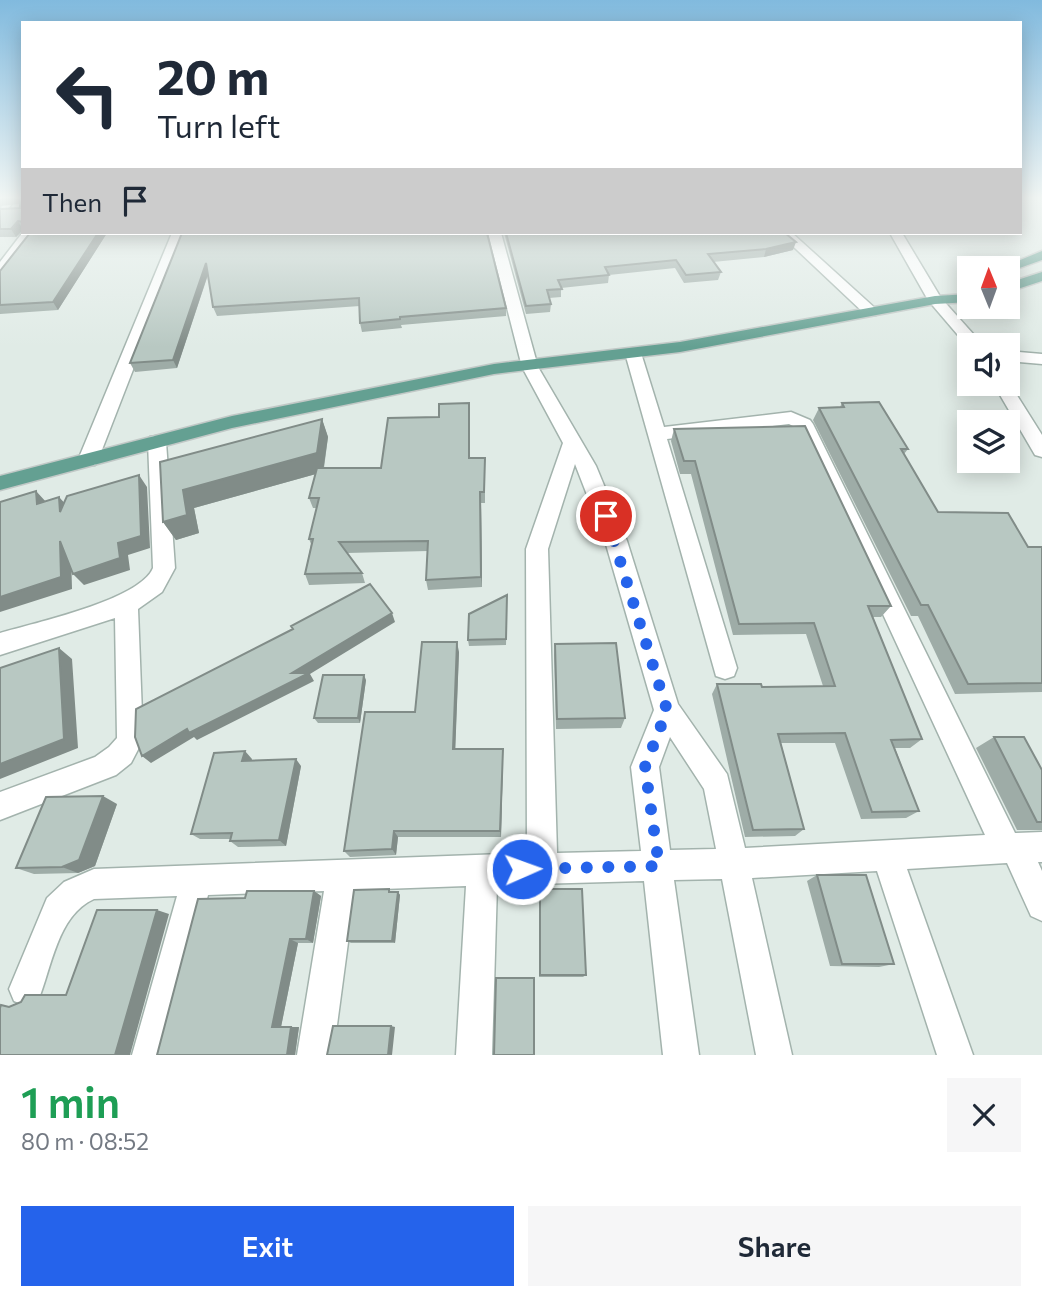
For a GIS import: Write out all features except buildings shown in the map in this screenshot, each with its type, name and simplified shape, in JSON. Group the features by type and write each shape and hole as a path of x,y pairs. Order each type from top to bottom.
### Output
{"main road":[{"path":"1020,263 1042,255"},
{"path":"1020,284 1042,276"},
{"path":"935,300 957,289"},
{"path":"0,482 232,422 494,369 530,367 633,353 935,300 957,299"}],"street":[{"path":"0,272 18,248"},
{"path":"88,460 173,248"},
{"path":"498,248 530,367 586,466 616,541 667,710 718,784 774,1055"},
{"path":"802,248 872,312"},
{"path":"905,248 935,300 964,333"},
{"path":"633,353 725,668"},
{"path":"1020,357 1042,359"},
{"path":"1009,396 1042,450"},
{"path":"657,434 791,418 804,424 1022,848 1042,905"},
{"path":"0,644 126,604 146,595 160,581 164,568 157,442"},
{"path":"542,868 537,549 573,442"},
{"path":"0,806 101,768 116,761 125,752 130,740 126,604"},
{"path":"667,710 645,767 681,1055"},
{"path":"26,989 53,920 63,902 78,889 94,884 736,864 1022,848"},
{"path":"887,855 955,1055"},
{"path":"474,1055 482,871"},
{"path":"315,1055 342,876"},
{"path":"150,1055 197,882"}],"route":[{"path":"522,869 659,866 645,767 667,710 606,516"}]}
